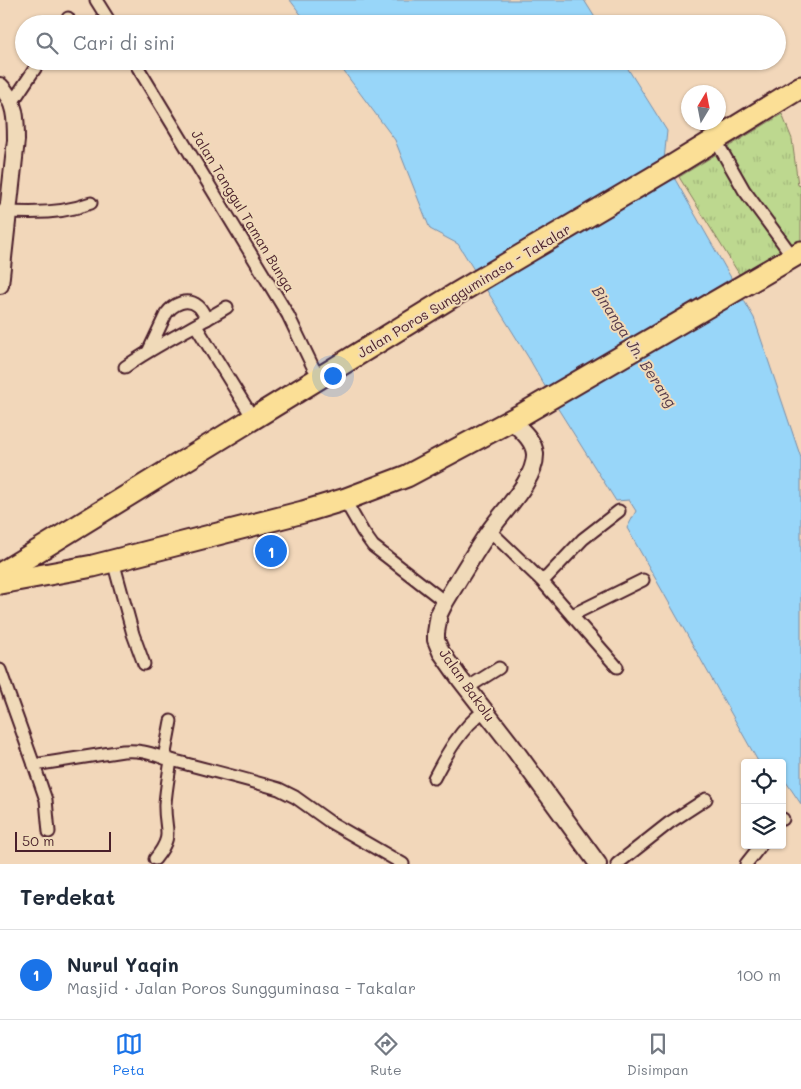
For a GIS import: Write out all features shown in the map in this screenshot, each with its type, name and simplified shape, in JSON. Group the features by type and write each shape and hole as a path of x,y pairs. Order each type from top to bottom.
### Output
{"highway":[{"name":"Jalan Poros Sungguminasa - Takalar","path":"0,574 456,294 669,168 801,87"},
{"path":"0,583 65,572 113,560 344,499 407,476 517,417 797,255"},
{"path":"51,542 65,572"}],"main road":[{"path":"0,86 12,103 16,116 16,140 4,211 0,285"},
{"name":"Jalan Bakolu","path":"517,417 532,444 535,459 528,478 441,599 436,640 441,652 467,688 479,715 512,746 598,864"}],"street":[{"path":"96,0 105,15"},
{"path":"12,103 34,70"},
{"name":"Jalan Tanggul Taman Bunga","path":"139,70 288,315 313,367 321,378"},
{"path":"715,139 760,214 780,239 797,255"},
{"path":"4,211 66,211 91,202"},
{"path":"149,350 166,314 170,308 178,303 192,303 199,306 207,319"},
{"path":"125,367 149,350 196,326 227,307"},
{"path":"196,326 253,418"},
{"path":"344,499 373,546 441,599"},
{"path":"541,580 547,577 583,539 619,511"},
{"path":"489,530 541,580 617,667"},
{"path":"113,560 133,634 144,664"},
{"path":"572,615 643,580"},
{"path":"467,688 498,668"},
{"path":"0,670 46,800 49,832"},
{"path":"434,778 452,746 479,715"},
{"path":"155,859 164,848 168,835 165,803 171,720"},
{"path":"34,765 141,750 279,789 295,797 330,822 403,864"},
{"path":"618,864 669,823 706,800"},
{"path":"746,864 758,849"}],"green space":[{"path":"782,114 792,139 798,185 801,186 801,240 741,277 679,177"}],"water":[{"path":"290,0 584,0 593,15 301,15"},
{"name":"Binanga Jn. Berang","path":"343,70 629,70 667,131 664,160 754,318 801,458 801,804 786,782 786,759 757,759 627,528 636,511 629,500 616,501 458,244 430,229 395,140"}],"place":[{"name":"Nurul Yaqin","path":"271,551"}]}
